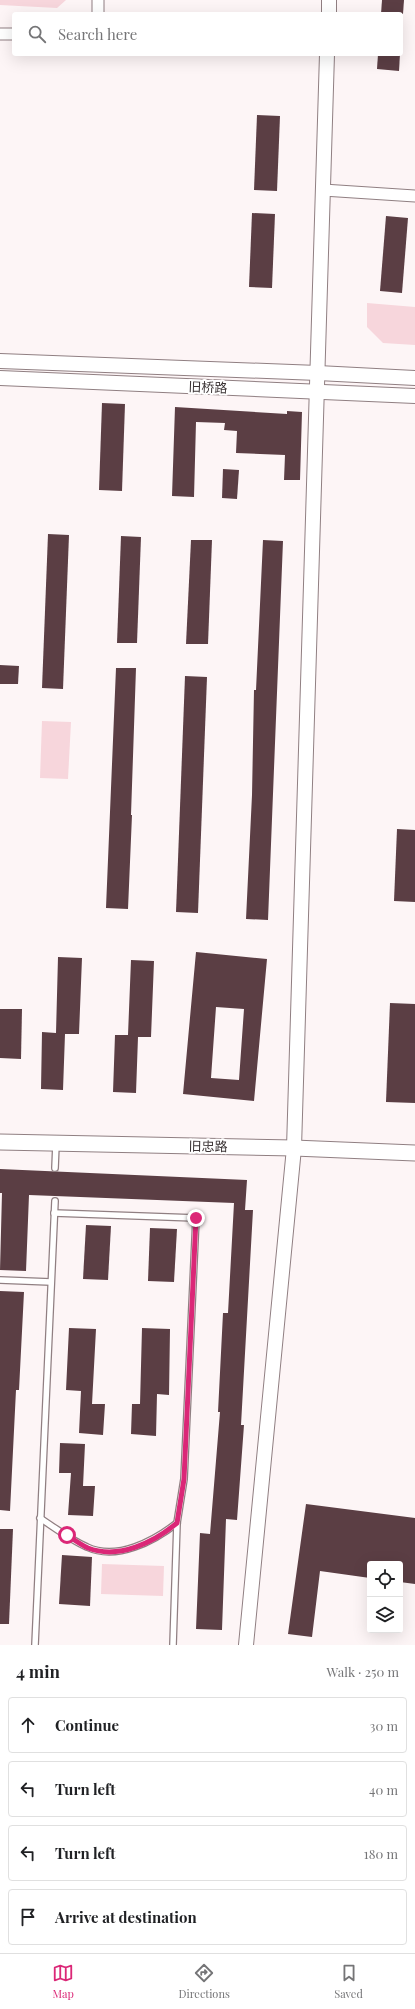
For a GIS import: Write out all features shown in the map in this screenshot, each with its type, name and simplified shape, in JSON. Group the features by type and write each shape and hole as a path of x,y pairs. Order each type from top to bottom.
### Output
{"main road":[{"name":"旧忠路","path":"0,1142 294,1148 415,1153"}],"street":[{"path":"98,0 98,12"},
{"path":"329,0 329,12"},
{"path":"0,34 12,34"},
{"path":"246,1645 294,1148 327,56"},
{"path":"323,190 415,196"},
{"name":"旧桥路","path":"0,361 415,378"},
{"name":"旧桥路","path":"0,378 415,396"}],"lane":[{"path":"55,1168 56,1144"},
{"path":"35,1645 55,1201"},
{"path":"54,1214 196,1218 184,1479 177,1523 173,1645"},
{"path":"0,1280 51,1282"},
{"path":"40,1518 88,1548 110,1552 135,1547 161,1536 177,1523"}],"shaded area":[{"path":"0,0 66,0 57,8 0,5"},
{"path":"367,303 415,307 415,345 383,343 367,327"},
{"path":"42,721 71,722 68,779 40,778"},
{"path":"102,1564 164,1566 163,1596 101,1594"}],"building":[{"path":"382,0 404,0 403,14 403,12 381,12"},
{"path":"378,56 400,56 399,71 377,69"},
{"path":"257,115 280,116 277,191 254,190"},
{"path":"252,213 275,214 272,288 249,287"},
{"path":"386,216 408,218 402,293 380,291"},
{"path":"102,403 125,404 122,491 99,490"},
{"path":"175,407 287,414 287,411 302,412 300,480 284,480 285,455 236,453 237,431 224,430 225,423 196,422 194,497 172,496"},
{"path":"223,469 239,470 237,499 222,498"},
{"path":"48,534 69,535 63,689 42,688"},
{"path":"121,536 141,537 137,643 117,643"},
{"path":"191,540 212,540 208,644 186,644"},
{"path":"263,540 283,541 268,920 246,919 252,795 254,690 256,690"},
{"path":"0,665 19,666 18,684 0,684"},
{"path":"116,668 136,668 128,909 106,908"},
{"path":"185,676 207,677 198,913 176,912"},
{"path":"397,829 415,830 415,902 394,901"},
{"path":"196,952 267,959 254,1101 183,1094","holes":["216,1007 244,1009 239,1080 211,1078"]},
{"path":"58,957 82,958 79,1034 65,1034 63,1090 41,1089 42,1032 56,1033"},
{"path":"131,960 154,961 151,1037 138,1037 136,1093 113,1092 115,1035 128,1035"},
{"path":"390,1003 415,1004 415,1103 386,1102"},
{"path":"0,1009 22,1009 21,1059 0,1058"},
{"path":"0,1169 247,1180 245,1210 253,1210 241,1425 244,1425 237,1520 226,1519 222,1630 196,1629 200,1533 210,1534 220,1412 218,1412 223,1313 228,1313 234,1203 29,1195 26,1271 0,1270 2,1193 0,1193"},
{"path":"86,1225 111,1226 108,1280 83,1279"},
{"path":"150,1228 177,1229 174,1282 148,1281"},
{"path":"0,1291 24,1292 19,1390 16,1390 10,1511 0,1510"},
{"path":"69,1328 96,1329 92,1404 105,1404 103,1435 79,1433 81,1391 66,1390"},
{"path":"142,1328 170,1329 169,1395 157,1394 156,1436 131,1434 132,1404 140,1404"},
{"path":"60,1443 85,1444 83,1486 95,1486 93,1516 68,1515 71,1473 59,1473"},
{"path":"306,1504 415,1518 415,1584 403,1582 403,1561 367,1561 367,1578 320,1571 312,1637 288,1634"},
{"path":"0,1529 13,1529 9,1624 0,1624"},
{"path":"62,1555 92,1557 90,1606 59,1604"}],"route":[{"path":"67,1535 88,1548 110,1552 135,1547 161,1536 177,1523 184,1479 196,1218"}]}
